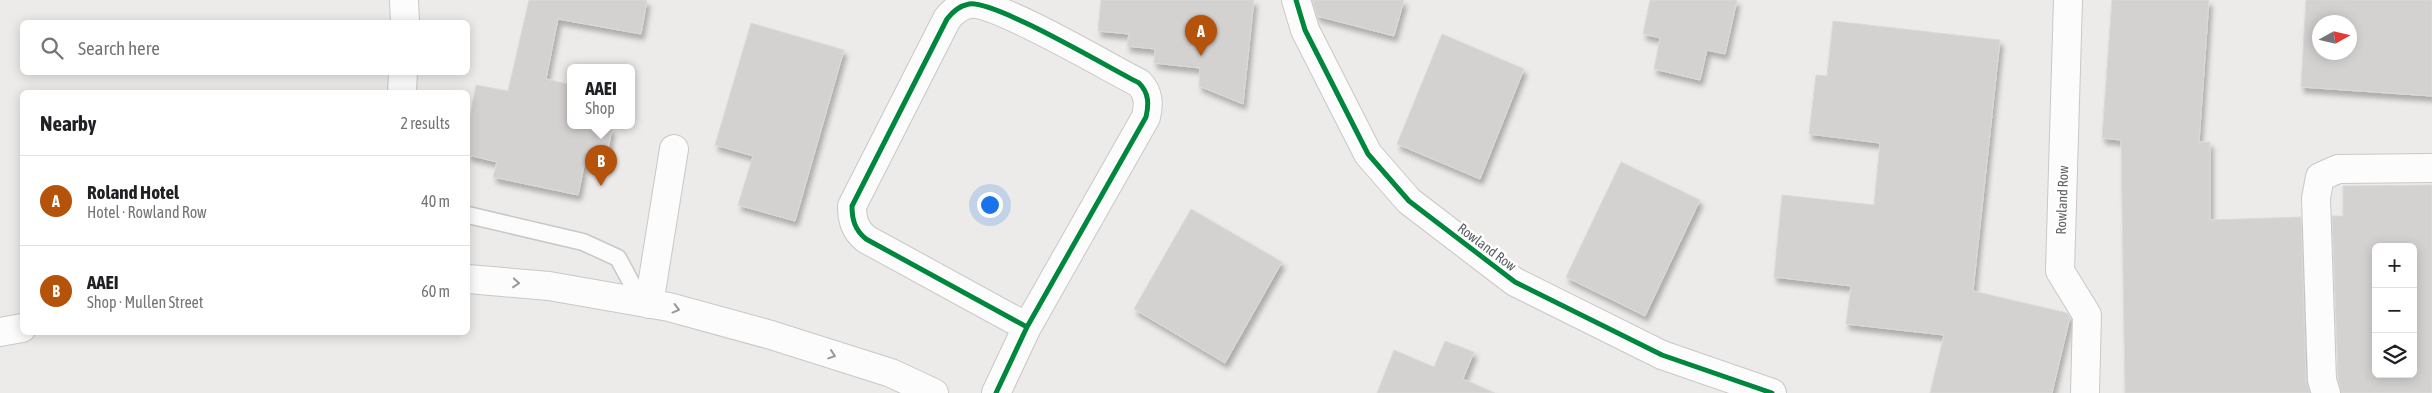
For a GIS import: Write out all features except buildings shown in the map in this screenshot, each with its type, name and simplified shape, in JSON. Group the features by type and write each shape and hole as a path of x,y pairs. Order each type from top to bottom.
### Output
{"street":[{"path":"404,0 405,20"},
{"name":"Rowland Row","path":"1296,0 1305,30 1368,154 1409,201 1515,282 1662,354 1772,393"},
{"name":"Rowland Row","path":"2068,0 2060,271 2087,315 2085,393"},
{"path":"996,393 1027,328 1146,117 1148,107 1146,91 1139,83 1018,19 988,6 970,4 954,9 947,19 852,206 852,218 858,233 866,239 1027,328"},
{"path":"402,90 403,75"},
{"path":"641,302 674,149"},
{"path":"2326,393 2322,380 2316,198 2320,178 2338,169 2432,168"},
{"path":"470,279 549,286 641,302 771,335 891,373 934,393"},
{"path":"0,332 20,328"}],"lane":[{"path":"470,214 582,242 618,258 641,302"}],"cycle path":[{"path":"1296,0 1305,30 1368,154 1409,201 1515,282 1662,355 1772,393"},
{"path":"996,393 1027,327 1146,117 1148,103 1145,91 1139,83 1026,23 983,6 969,4 956,9 947,19 852,206 853,216 857,228 866,239 1027,327"}],"place":[{"name":"Roland Hotel","path":"1201,56"},
{"name":"AAEI","path":"601,186"}]}
